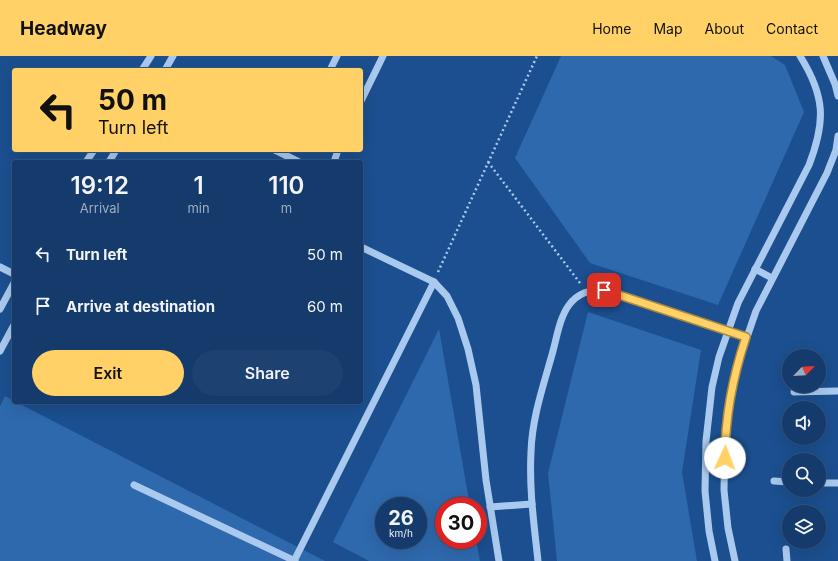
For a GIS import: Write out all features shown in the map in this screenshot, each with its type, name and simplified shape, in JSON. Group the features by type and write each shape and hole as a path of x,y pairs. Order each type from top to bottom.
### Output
{"street":[{"path":"143,68 151,56"},
{"path":"166,68 173,56"},
{"path":"331,68 337,56"},
{"path":"363,97 383,56"},
{"path":"715,561 709,531 705,491 706,441 712,387 727,331 738,303 805,172 817,144 820,125 820,107 817,89 800,56"},
{"path":"823,56 835,84 838,96"},
{"path":"735,561 728,528 724,490 725,442 731,390 738,362 756,311 826,173 836,150 838,136"},
{"path":"288,153 296,160"},
{"path":"363,248 434,282 447,296 458,318 468,349 476,385 490,507 498,561"},
{"path":"0,267 12,273"},
{"path":"755,268 772,278"},
{"path":"134,486 295,561 434,282"},
{"path":"0,310 12,287"},
{"path":"538,561 532,504 531,450 533,426 563,316 569,305 578,296 586,292 596,289 604,290 746,337"},
{"path":"0,351 12,329"},
{"path":"826,391 838,391"},
{"path":"774,481 782,482"},
{"path":"826,483 838,483"},
{"path":"490,507 532,504"},
{"path":"786,549 787,561"}],"path":[{"path":"434,282 537,56"},
{"path":"488,162 586,292"}],"shaded area":[{"path":"561,56 771,56 785,65 804,112 718,305 590,263 515,158"},
{"path":"588,312 701,350 682,472 697,561 557,561 548,473"},
{"path":"439,329 468,497 435,497 435,549 478,549 480,561 369,561 333,542"},
{"path":"5,396 12,400 12,404 20,404 325,561 0,561 0,406"}],"route":[{"path":"604,290 746,337 731,390 725,442 725,458"}]}
